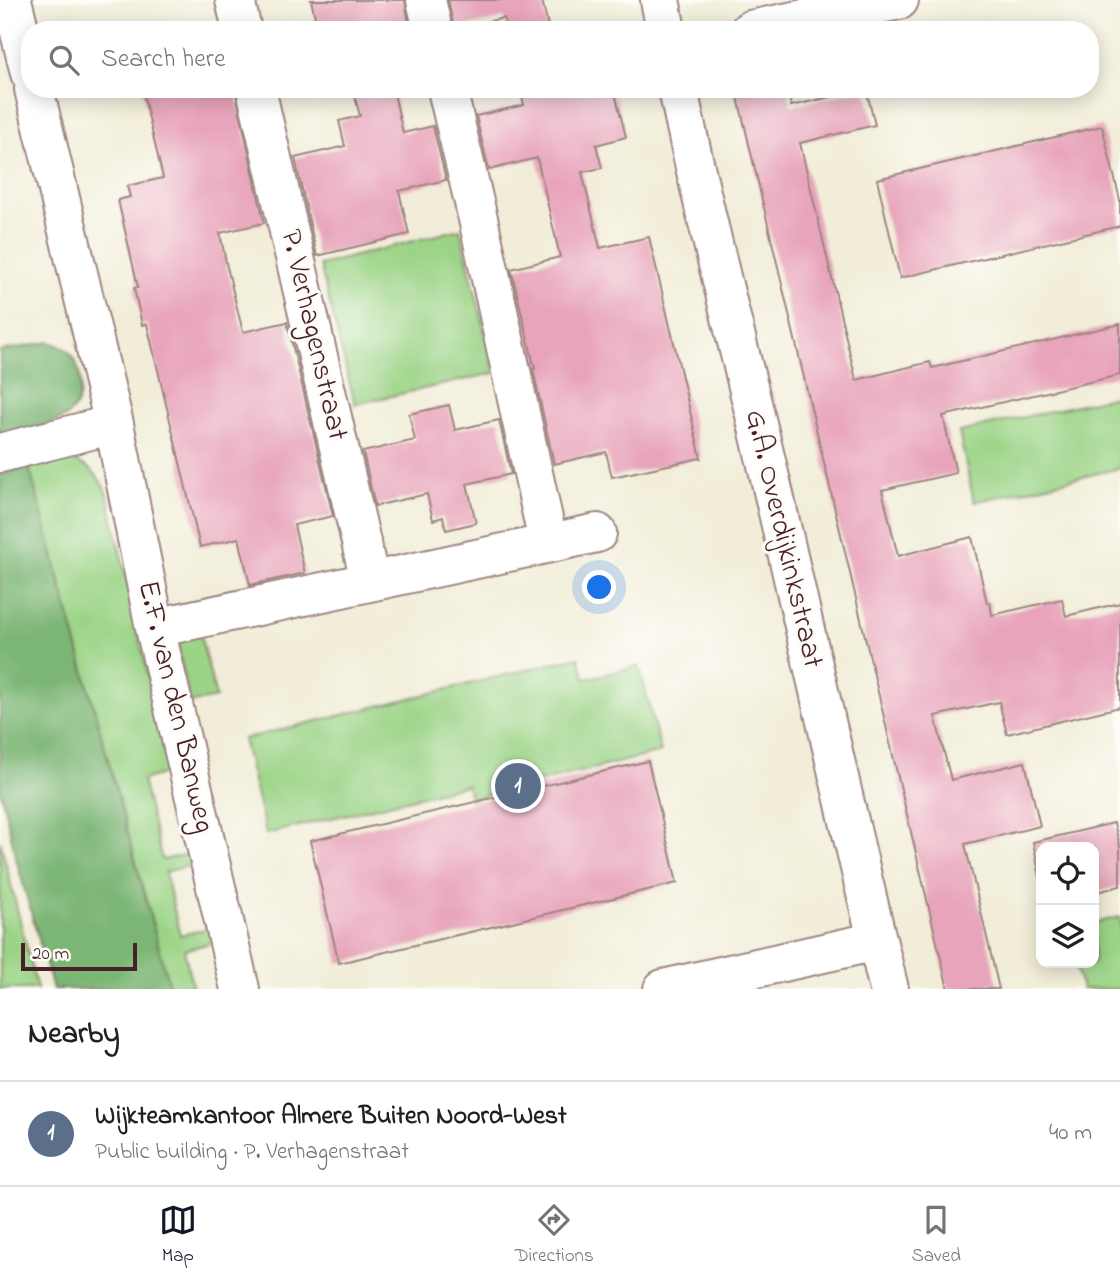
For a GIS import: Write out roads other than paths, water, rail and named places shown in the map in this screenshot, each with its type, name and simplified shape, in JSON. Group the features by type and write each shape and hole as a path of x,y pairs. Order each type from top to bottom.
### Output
{"street":[{"path":"12,0 21,36"},
{"path":"235,0 240,21"},
{"path":"426,0 431,21"},
{"path":"660,0 664,21"},
{"path":"795,21 899,0"},
{"name":"E.F. van den Banweg","path":"36,98 114,424 155,628 240,989"},
{"name":"P. Verhagenstraat","path":"258,98 370,581"},
{"path":"449,98 548,542"},
{"name":"G.A. Overdijkinkstraat","path":"680,98 889,989"},
{"path":"0,453 114,424"},
{"path":"155,628 597,533"},
{"path":"663,989 877,941"}],"place":[{"name":"Wijkteamkantoor Almere Buiten Noord-West","path":"518,786"}]}
